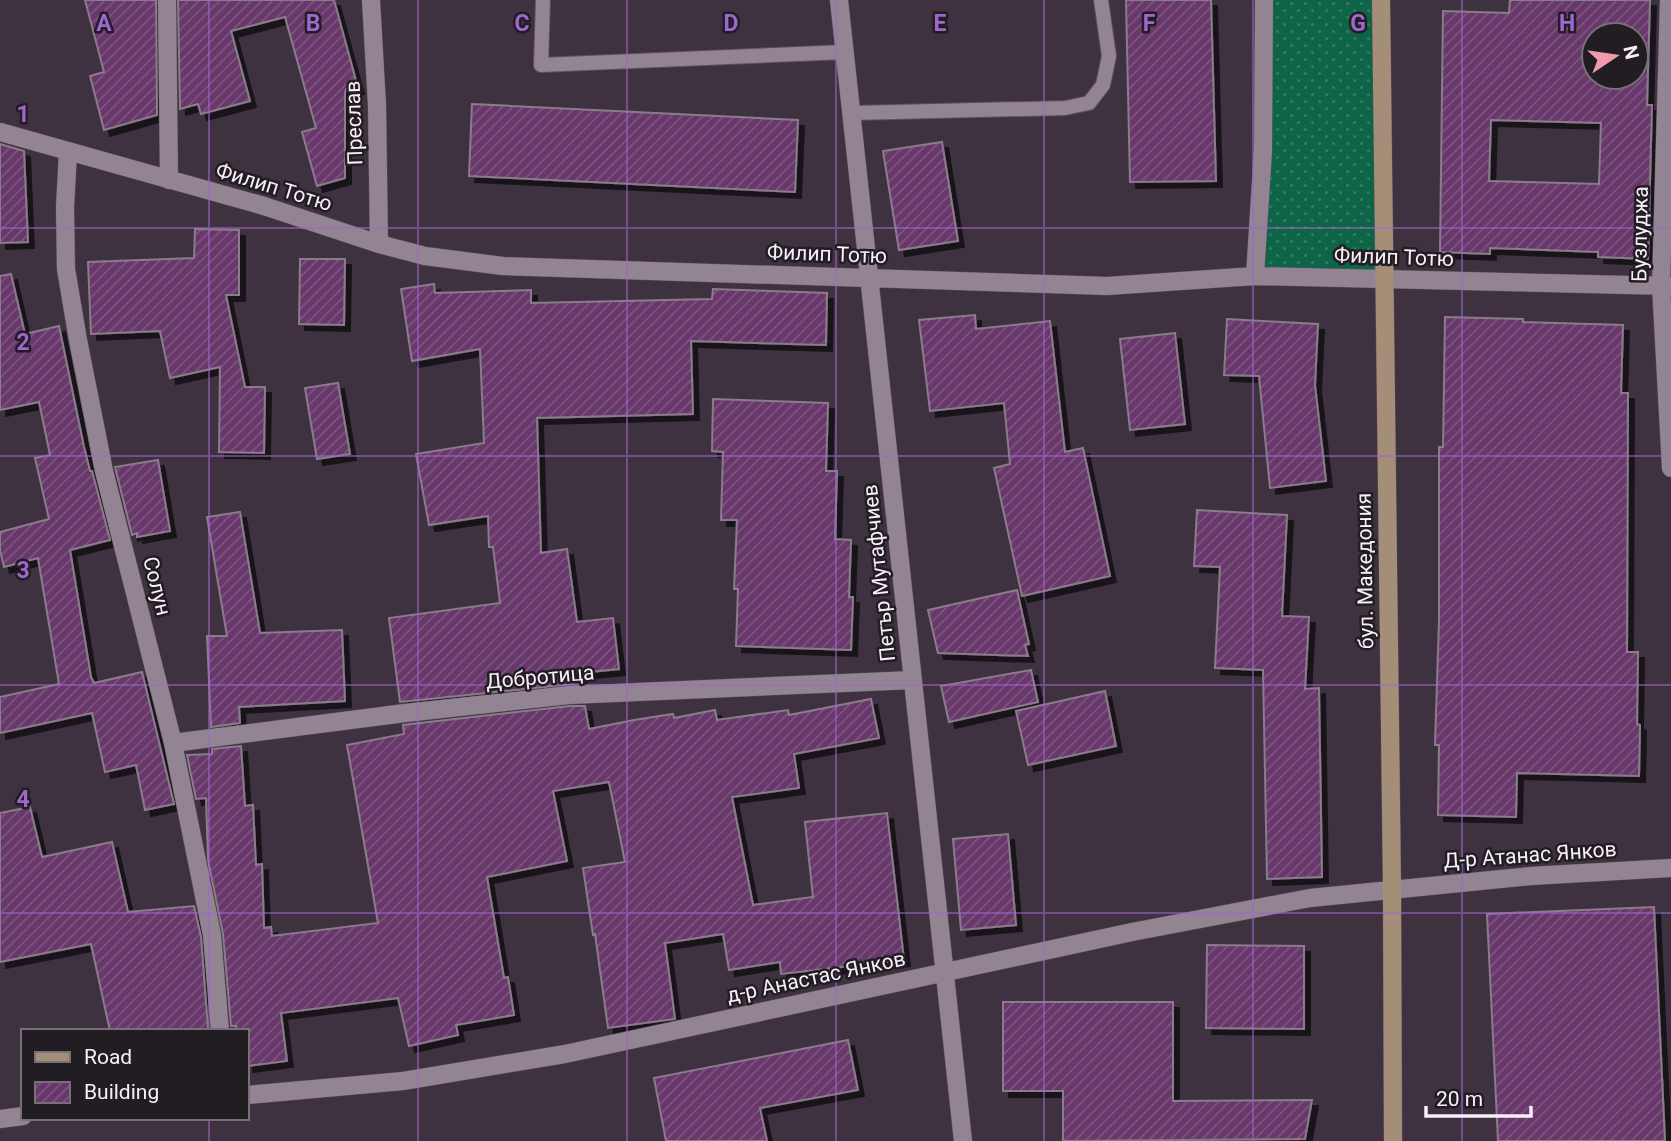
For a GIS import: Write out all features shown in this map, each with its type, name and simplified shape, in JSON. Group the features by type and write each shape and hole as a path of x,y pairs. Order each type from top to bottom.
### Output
{"street":[{"path":"167,0 169,180"},
{"name":"Преслав","path":"370,0 377,105 379,244"},
{"name":"Петър Мутафчиев","path":"839,0 963,1141"},
{"path":"1255,276 1263,151 1264,0"},
{"name":"бул. Македония","path":"1381,0 1392,888 1392,1141"},
{"name":"Бузлуджа","path":"1669,0 1666,286 1671,468"},
{"name":"Филип Тотю","path":"0,132 264,206 379,244 435,258 503,266 1107,286 1255,276 1666,286"},
{"name":"Солун","path":"68,152 66,268 78,340 104,471 173,743 212,934 220,1029"},
{"name":"Добротица","path":"173,743 569,695 913,680"},
{"name":"Д-р Атанас Янков","path":"1392,888 1671,868"},
{"name":"д-р Анастас Янков","path":"248,1095 403,1081 484,1069 1132,932 1310,898 1392,888"},
{"path":"0,1119 21,1116"}],"lane":[{"path":"543,0 541,65 845,52"},
{"path":"852,113 1065,108 1089,103 1102,85 1109,56 1101,0"}],"green space":[{"path":"1264,0 1381,0 1384,280 1255,276"}],"building":[{"path":"85,0 156,0 157,115 104,130 90,76 104,72"},
{"path":"178,0 334,0 358,88 346,89 345,93 345,178 317,186 302,132 316,128 285,17 231,31 250,101 201,114 198,104 180,109"},
{"path":"1126,0 1211,0 1216,181 1130,182"},
{"path":"1510,0 1650,0 1649,21 1580,21 1580,91 1647,91 1647,105 1652,105 1648,259 1598,257 1598,252 1490,248 1490,254 1440,252 1443,11 1509,13","holes":["1491,120 1601,123 1599,184 1489,181"]},
{"path":"472,104 798,120 795,192 469,176"},
{"path":"942,142 958,241 899,250 883,151"},
{"path":"0,144 24,151 28,242 0,243"},
{"path":"195,229 239,230 239,295 226,295 245,387 265,387 264,453 219,452 220,367 170,378 160,331 91,334 88,262 194,258"},
{"path":"300,259 345,259 344,325 299,324"},
{"path":"11,274 25,334 59,326 84,447 110,540 70,550 91,677 94,683 142,672 174,804 145,810 136,765 105,772 92,713 0,733 0,697 59,684 38,558 4,567 0,550 0,532 49,519 35,458 50,455 39,402 0,410 0,276"},
{"path":"434,284 435,293 531,290 531,303 712,299 713,289 827,293 826,345 691,341 693,414 537,418 541,553 567,549 577,622 613,618 619,669 580,673 581,683 400,702 389,618 500,603 493,547 489,547 488,516 429,525 416,454 484,443 480,349 412,361 401,289"},
{"path":"975,315 976,329 1050,321 1065,452 1083,448 1110,576 1022,596 994,468 1010,464 1004,403 930,411 919,320"},
{"path":"1445,317 1623,325 1621,393 1628,393 1627,652 1638,652 1639,776 1517,773 1516,817 1438,815 1439,745 1435,745 1439,621 1439,447 1443,447"},
{"path":"1227,319 1318,324 1315,385 1326,481 1270,488 1259,376 1224,375"},
{"path":"1175,333 1185,424 1130,430 1120,339"},
{"path":"338,383 350,454 317,459 305,388"},
{"path":"713,399 828,403 826,471 837,471 835,539 851,540 851,650 736,646 738,589 734,589 737,520 721,520 723,452 712,451"},
{"path":"158,460 170,531 137,537 137,533 132,535 115,467"},
{"path":"1197,510 1287,515 1282,616 1309,617 1305,689 1319,688 1322,877 1267,879 1263,670 1215,668 1220,567 1194,566"},
{"path":"240,512 260,633 342,630 345,701 239,707 240,723 211,727 207,636 227,636 207,517"},
{"path":"1017,590 1029,644 1025,645 1028,656 938,653 928,610"},
{"path":"1031,670 1038,702 949,722 941,686"},
{"path":"1105,691 1116,746 1028,765 1016,711"},
{"path":"871,699 879,738 794,754 799,788 732,797 753,905 813,897 805,822 887,813 904,960 781,974 780,962 729,970 723,934 665,943 675,1019 608,1028 583,868 625,862 609,782 553,791 567,861 487,877 504,978 508,977 514,1015 456,1025 458,1035 409,1046 398,998 281,1013 287,1061 248,1066 248,1029 231,1026 223,934 208,860 206,798 196,799 187,755 212,754 212,749 241,746 245,806 253,805 256,865 262,864 264,928 271,927 272,936 378,923 347,745 404,734 403,725 570,706 585,706 589,729 673,714 674,718 715,710 717,720 788,710 789,715"},
{"path":"30,807 42,857 112,842 128,912 194,906 201,937 208,1029 110,1029 91,944 0,962 0,813"},
{"path":"1008,834 1016,925 961,930 953,839"},
{"path":"1654,907 1665,1141 1498,1141 1487,914"},
{"path":"1207,945 1304,946 1304,1029 1206,1028"},
{"path":"1003,1002 1173,1002 1173,1101 1312,1100 1305,1139 1063,1141 1063,1091 1003,1091"},
{"path":"848,1040 858,1090 760,1108 767,1141 666,1141 654,1078"}]}
